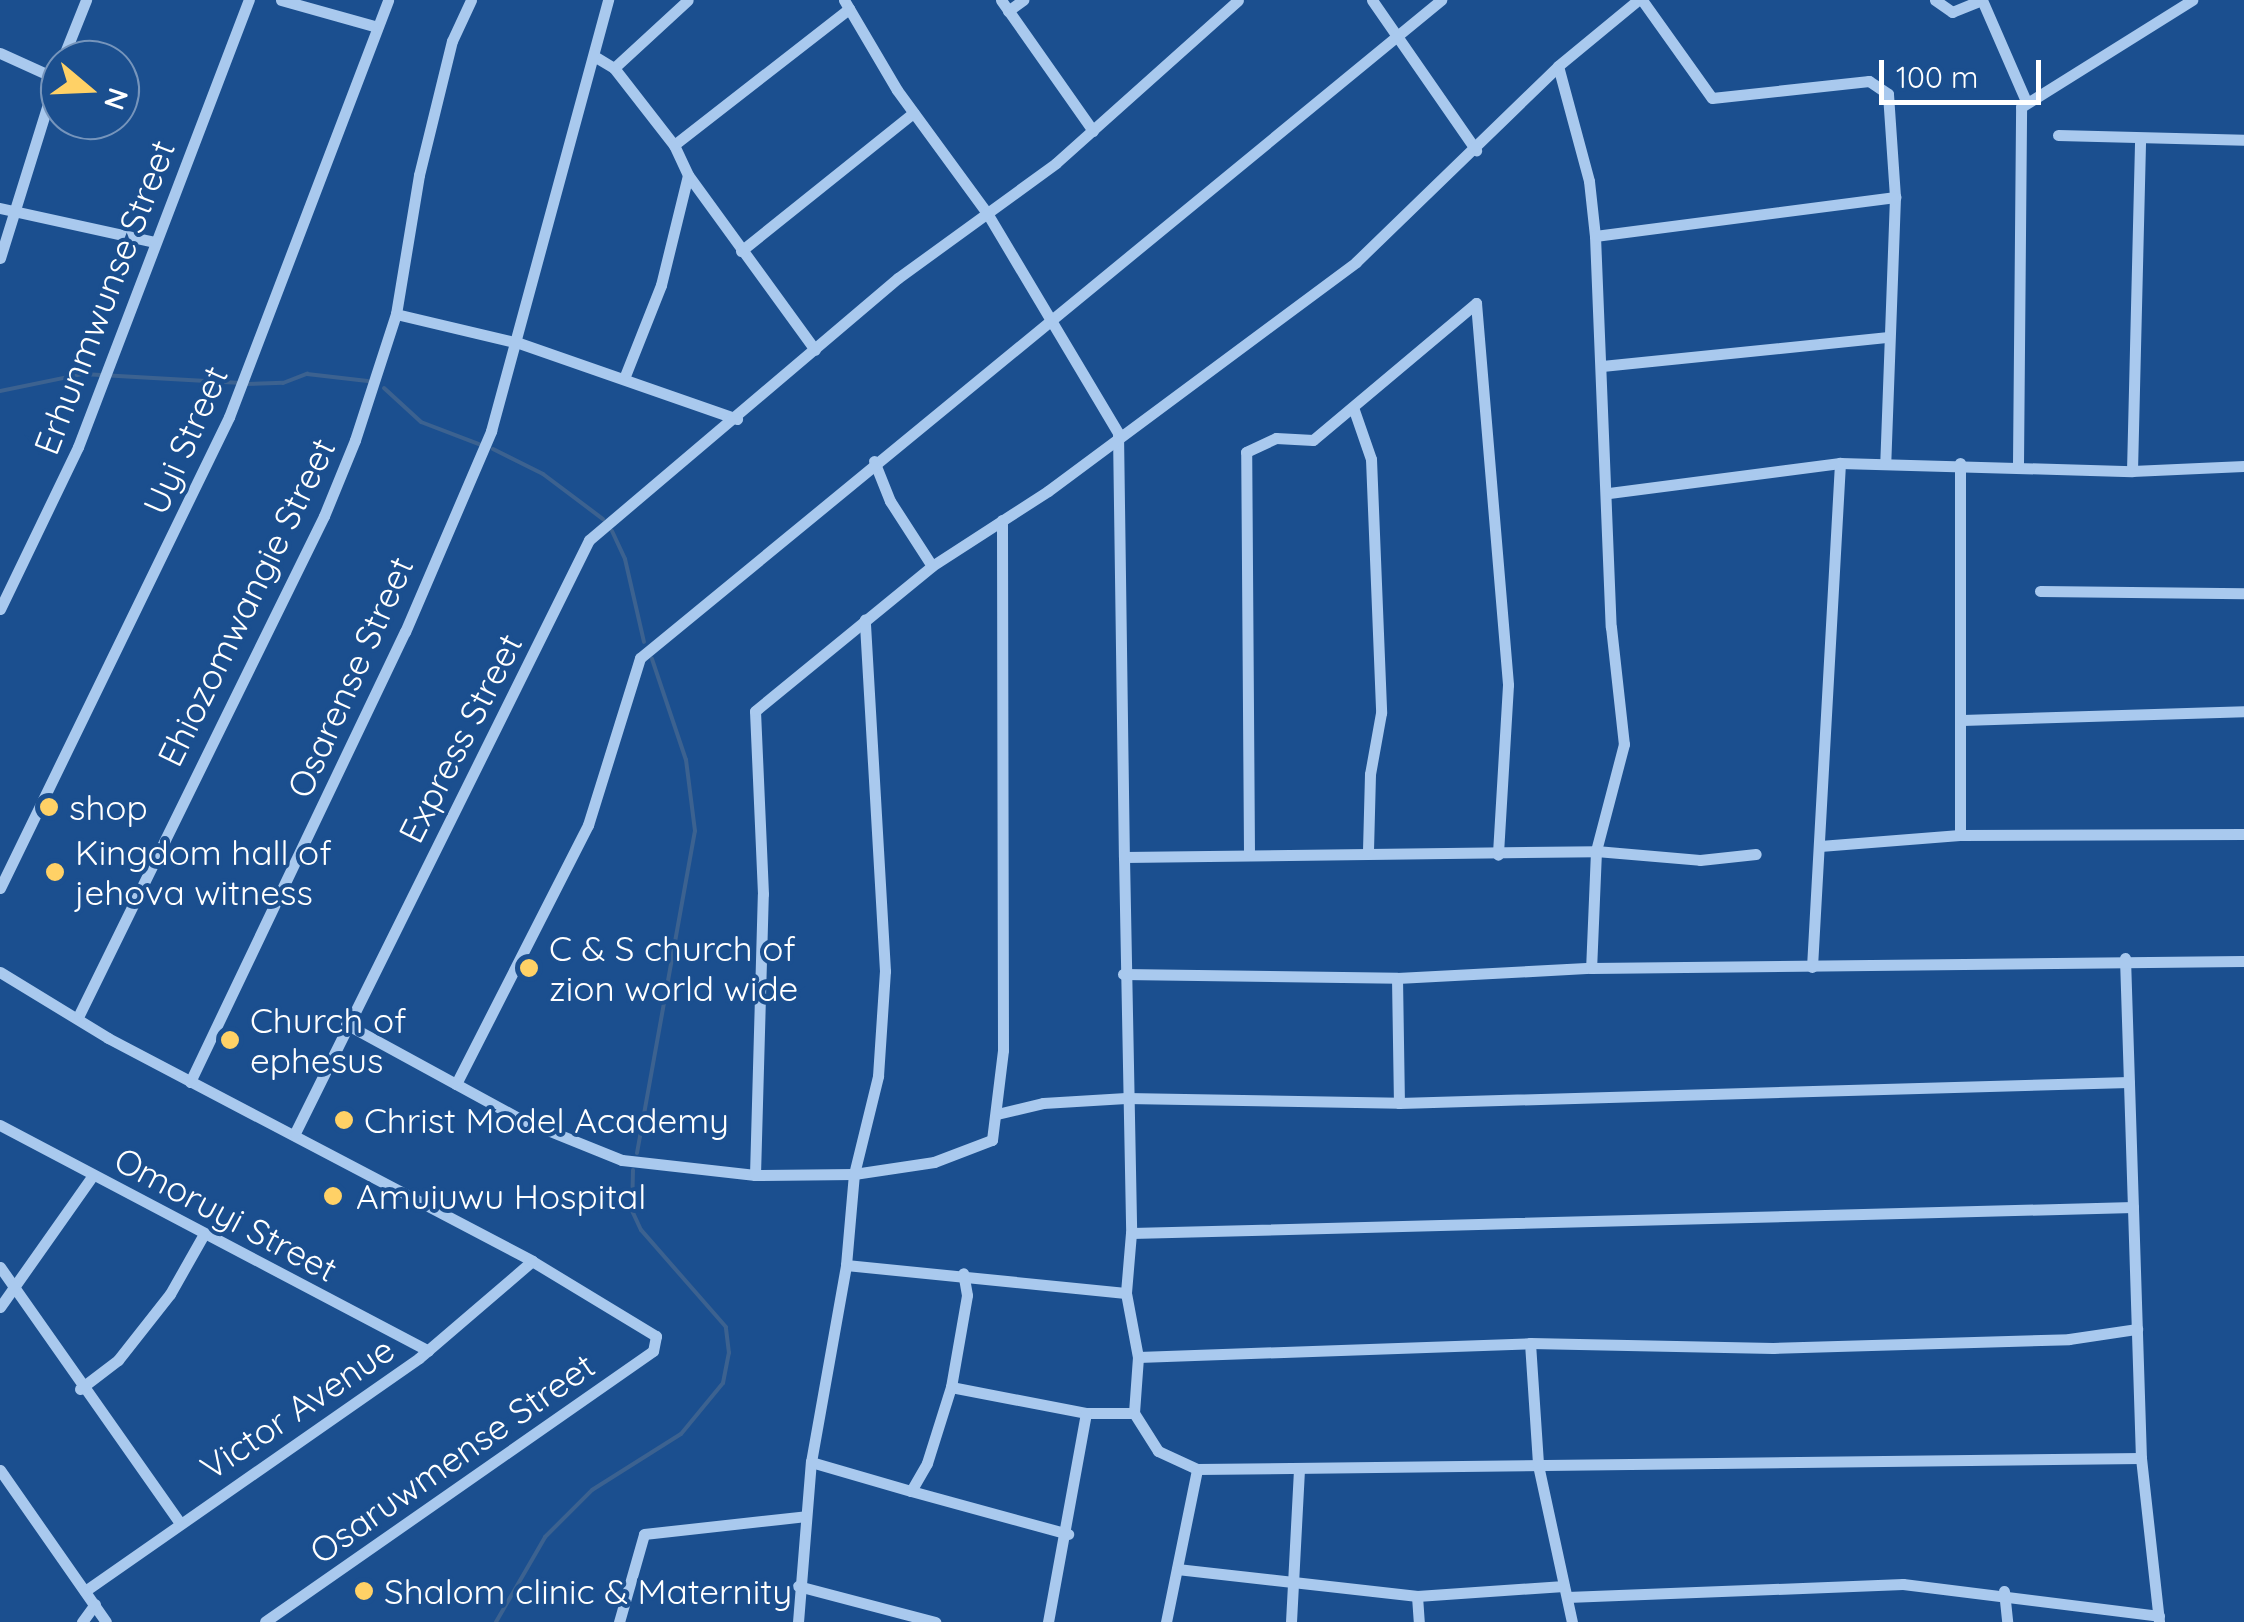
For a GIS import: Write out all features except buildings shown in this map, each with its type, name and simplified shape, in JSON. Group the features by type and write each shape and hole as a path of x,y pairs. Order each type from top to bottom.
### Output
{"street":[{"path":"70,40 86,0"},
{"name":"Erhunmwunse Street","path":"0,610 78,447 249,0"},
{"path":"280,0 374,26"},
{"name":"Uyi Street","path":"0,888 244,378 374,26 388,0"},
{"name":"Ehiozomwangie Street","path":"78,1015 324,516 396,314 424,156 452,42 470,0"},
{"name":"Osarense Street","path":"190,1082 405,632 491,431 519,343 608,0"},
{"path":"614,68 688,0"},
{"path":"1023,0 1004,6 1093,131"},
{"name":"Express Street","path":"295,1133 579,553 815,350 1093,131 1158,65 1238,0"},
{"path":"1372,0 1394,38 1476,150"},
{"path":"456,1084 588,825 640,658 807,514 1048,323 1441,0"},
{"path":"755,1175 763,894 758,707 932,566 1002,520 1356,262 1476,150 1558,66 1640,0 1712,98 1869,81 1884,87 1895,196 1885,464"},
{"path":"1936,0 1952,12 1982,0 2026,101 2018,464"},
{"path":"2026,101 2192,0"},
{"path":"674,145 846,4 914,113 987,213 1048,323 1118,434 1123,974 1131,1234 1126,1293 1138,1357 1134,1414 1169,1460 1198,1468 1299,1470 2142,1458"},
{"path":"0,53 40,71"},
{"path":"594,56 614,68 674,145 688,175 815,350"},
{"path":"1558,66 1590,182 1596,236 1612,627 1624,744 1596,850 1591,968"},
{"path":"741,251 914,113"},
{"path":"0,258 40,129"},
{"path":"2058,135 2244,140"},
{"path":"2132,471 2140,140"},
{"path":"625,376 661,285 688,175"},
{"path":"1596,236 1895,196"},
{"path":"0,208 155,242"},
{"path":"1249,853 1246,452 1276,438 1313,440 1354,410 1476,303 1508,686 1498,856"},
{"path":"396,314 519,343 625,376 737,418"},
{"path":"1602,366 1889,337"},
{"path":"1354,410 1371,460 1382,713 1370,774 1368,852"},
{"path":"874,461 890,502 932,566"},
{"path":"1960,463 1960,835"},
{"path":"1609,494 1840,464 2018,464 2132,471 2244,466"},
{"path":"1812,967 1840,464"},
{"path":"346,1024 456,1084 622,1160 755,1175 854,1174 934,1162 992,1140 997,1114 1002,520"},
{"path":"2040,591 2244,593"},
{"path":"798,1622 811,1462 846,1265 854,1174 878,1076 885,971 864,620"},
{"path":"1962,720 2244,711"},
{"path":"1820,846 1960,835 2244,834"},
{"path":"1124,857 1368,852 1498,856 1596,850 1685,860 1756,854"},
{"path":"1123,974 1397,978 1591,968 1812,967 2125,958 2244,961"},
{"path":"1177,1569 1417,1596 1904,1584 2004,1592 2159,1619 2142,1458 2125,958"},
{"path":"0,972 190,1082 295,1133 532,1261"},
{"path":"1397,978 1399,1103"},
{"path":"997,1114 1043,1103 1126,1098 1399,1103 2129,1082"},
{"name":"Omoruyi Street","path":"0,1125 428,1351"},
{"path":"0,1307 93,1175"},
{"path":"1131,1234 2133,1208"},
{"path":"80,1388 129,1346 170,1294 204,1234"},
{"name":"Osaruwmense Street","path":"265,1622 653,1351 652,1330 532,1261"},
{"name":"Victor Avenue","path":"85,1591 428,1351 532,1261"},
{"path":"846,1265 964,1273 1126,1293"},
{"path":"0,1267 80,1388 179,1522"},
{"path":"911,1491 927,1462 951,1387 967,1295 964,1273"},
{"path":"1138,1357 1530,1343 1773,1348 2069,1340 2137,1330"},
{"path":"1530,1343 1538,1465 1572,1622"},
{"path":"951,1387 1086,1412 1134,1414"},
{"path":"1048,1622 1068,1534 1086,1412"},
{"path":"811,1462 1068,1534"},
{"path":"1166,1622 1198,1468"},
{"path":"0,1470 106,1622"},
{"path":"1291,1622 1299,1470"},
{"path":"619,1622 644,1534 806,1516"},
{"path":"798,1586 935,1622"},
{"path":"2004,1592 2008,1622"},
{"path":"1417,1596 1419,1622"},
{"path":"82,1622 94,1604"}],"waterway":[{"path":"0,391 83,374 237,383"},
{"path":"246,384 283,383 307,374 368,381"},
{"path":"384,388 421,422 479,444"},
{"path":"493,449 543,474 603,519"},
{"path":"612,531 625,559 644,642"},
{"path":"637,1153 695,831 686,760 652,659"},
{"path":"496,1622 545,1537 592,1490 681,1434 723,1383 729,1353 726,1327 641,1230 632,1211 633,1170"}],"place":[{"name":"shop","path":"49,807"},
{"name":"Kingdom hall of jehova witness","path":"55,872"},
{"name":"C & S church of zion world wide","path":"529,968"},
{"name":"Church of ephesus","path":"230,1040"},
{"name":"Christ Model Academy","path":"344,1120"},
{"name":"Amuiuwu Hospital","path":"333,1196"},
{"name":"Shalom clinic & Maternity","path":"364,1591"}]}
